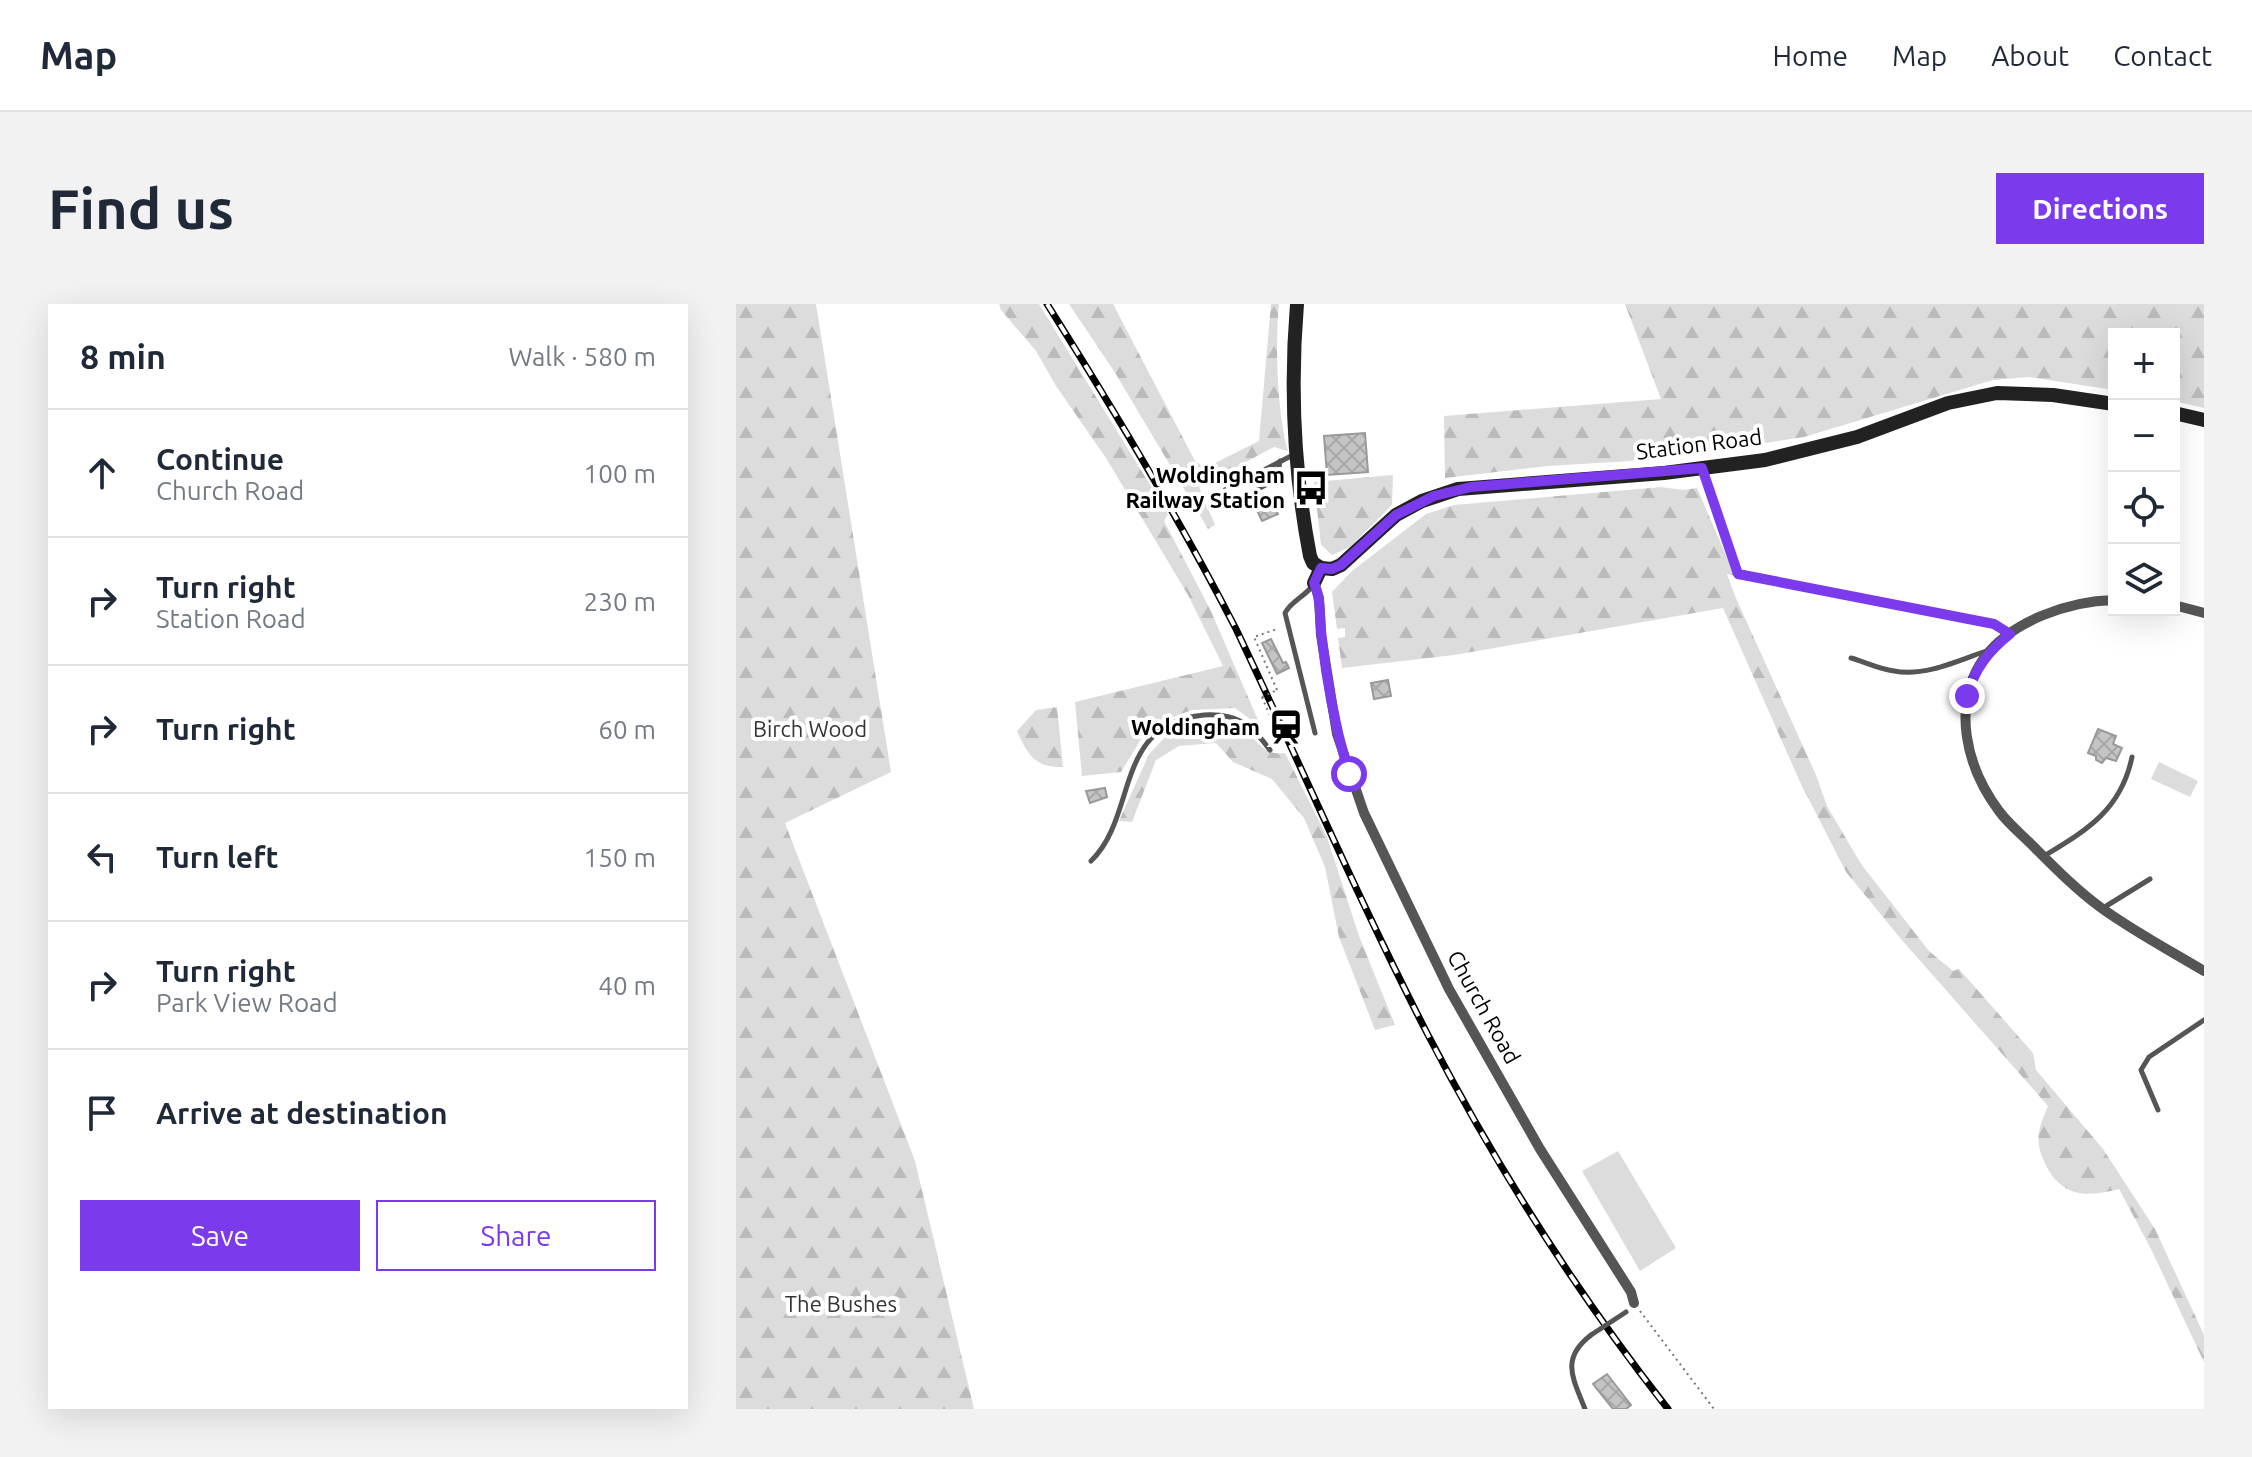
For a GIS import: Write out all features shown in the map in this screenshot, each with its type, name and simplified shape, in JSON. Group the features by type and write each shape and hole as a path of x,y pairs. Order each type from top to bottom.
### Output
{"street":[{"path":"1297,304 1292,382 1310,556 1313,563 1321,568 1314,583"},
{"name":"Station Road","path":"1321,568 1332,569 1341,565 1396,515 1446,492 1765,460 1857,437 1948,403 1986,395 2022,392 2108,403"},
{"path":"2180,414 2204,420"},
{"name":"Church Road","path":"1314,583 1318,591 1321,635 1337,734 1364,813 1449,989 1540,1149 1631,1292 1634,1303"},
{"path":"2108,601 2073,606 2041,616 1991,649 1974,673 1967,696 1967,743 1975,769 1999,811 2043,856 2102,908 2204,971"},
{"path":"2180,607 2204,613"}],"lane":[{"path":"1280,461 1274,481 1233,501 1226,500 1225,490 1297,452"},
{"path":"1314,583 1303,597 1286,609 1287,625 1315,733"},
{"path":"1851,658 1908,673 1929,670 1991,649"},
{"path":"1091,861 1104,849 1125,787 1144,746 1167,725 1189,716 1220,714 1256,730 1270,750"},
{"path":"2043,856 2088,830 2106,810 2128,777 2132,757"},
{"path":"2102,908 2150,879"},
{"path":"2158,1110 2141,1070 2149,1057 2204,1020"},
{"path":"1585,1409 1572,1373 1575,1351 1634,1303"}],"path":[{"path":"1702,468 1738,574 1994,624 2010,634"},
{"path":"1270,750 1282,744 1262,697 1277,690 1254,637 1287,625"},
{"path":"1634,1303 1714,1409"}],"green space":[{"name":"The Bushes","path":"736,304 816,304 891,772 785,823 915,1161 974,1409 736,1409"},
{"path":"999,304 1039,304 1168,514 1164,521 1210,609 1261,727 1235,708 1192,710 1149,726 1121,772 1082,776 1075,702 1223,666 1188,595 1106,458 1056,386 1036,351"},
{"path":"1069,304 1113,304 1195,461 1205,468 1259,441 1271,304 1279,304 1278,378 1281,418 1288,451 1274,447 1199,487 1215,525 1208,529 1114,371"},
{"path":"1625,304 2204,304 2204,408 2180,402 2180,328 2108,328 2108,389 2029,377 1993,380 1804,437 1664,459 1548,466 1445,478 1444,416 1661,399"},
{"path":"1393,475 1392,505 1350,547 1332,555 1321,545 1314,482"},
{"path":"1661,487 1697,488 1735,576 1727,574 1735,596 1827,806 1861,864 1929,951 1953,971 1959,969 2033,1053 2036,1070 2103,1149 2155,1229 2204,1335 2204,1362 2119,1189 2084,1194 2074,1192 2050,1173 2038,1140 2048,1106 1846,872 1800,782 1723,608 1454,655 1342,668 1338,638 1345,637 1345,628 1337,629 1332,592 1352,571 1426,514 1454,505"},
{"path":"1057,707 1063,767 1045,765 1033,758 1017,731 1036,710"},
{"path":"1210,721 1236,725 1270,752 1285,753 1327,837 1359,936 1395,1025 1375,1030 1339,937 1325,867 1304,818 1272,779 1233,762 1216,743 1179,746 1156,760 1132,822 1119,821 1149,754 1172,730"},
{"path":"2159,762 2198,781 2190,797 2151,779"},
{"path":"1618,1151 1676,1248 1640,1271 1582,1171"}],"building":[{"path":"1365,433 1368,472 1327,475 1324,436"},
{"path":"1282,498 1285,506 1276,510 1278,514 1262,521 1256,508"},
{"path":"1271,639 1283,663 1286,662 1289,668 1277,674 1262,643"},
{"path":"1388,680 1391,696 1374,699 1371,683"},
{"path":"2098,729 2116,736 2113,744 2122,748 2116,761 2106,758 2102,763 2088,753"},
{"path":"1105,788 1107,797 1090,803 1086,791"},
{"path":"1607,1374 1631,1405 1626,1409 1613,1409 1593,1384"}],"railway":[{"path":"1047,304 1145,465 1236,629 1402,983 1453,1083 1539,1227 1601,1320 1668,1409"}],"place":[{"name":"Woldingham Railway Station","path":"1311,488"},
{"name":"Woldingham","path":"1286,727"}],"route":[{"path":"1349,774 1328,686 1319,598 1314,583 1321,568 1332,569 1341,565 1396,515 1434,496 1471,487 1702,468 1738,574 1994,624 2010,634 1991,649 1974,673 1967,696"}],"park label":[{"name":"Birch Wood","path":"810,729"}]}
